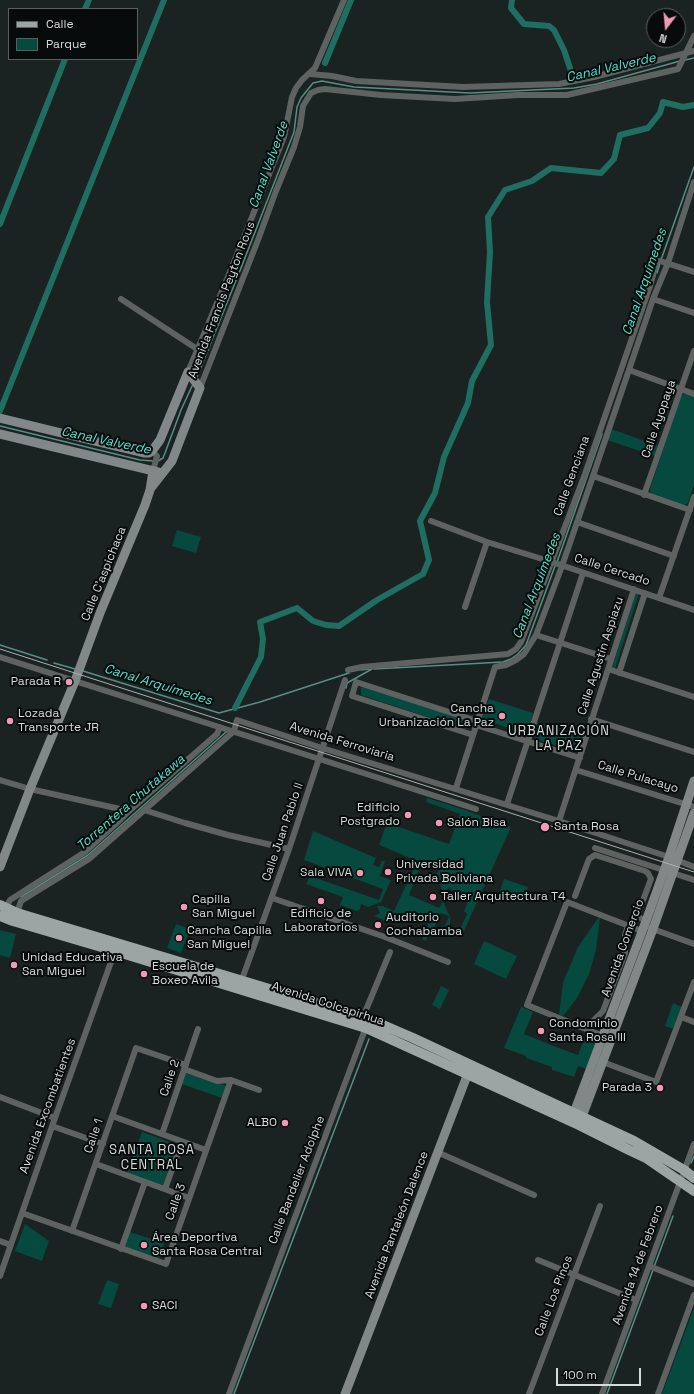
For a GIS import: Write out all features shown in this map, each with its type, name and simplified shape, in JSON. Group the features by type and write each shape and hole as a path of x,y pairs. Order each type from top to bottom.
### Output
{"main road":[{"name":"Avenida Colcapirhua","path":"2,910 17,913 117,947 366,1021 471,1065 577,1119 646,1158 694,1191"},
{"name":"Avenida Colcapirhua","path":"2,910 13,921 117,947"},
{"name":"Avenida Colcapirhua","path":"366,1021 467,1075 634,1141 684,1170 694,1178"}],"street":[{"path":"154,468 155,453 160,440 194,380 197,349 228,277 284,137 292,97 299,85 315,68 344,0"},
{"path":"684,58 694,36"},
{"path":"310,74 332,76 356,81 463,87 559,84 684,58 694,51"},
{"name":"Avenida Francis Peyton Rous","path":"194,380 258,240 294,147 300,127 303,106 311,93 325,89 380,95 455,99 518,95 567,95 678,69 684,58"},
{"name":"Calle Genciana","path":"348,670 362,667 508,654 516,650 577,522 653,299 663,262 694,182"},
{"path":"663,262 694,272"},
{"name":"Calle Genciana","path":"477,723 495,667 506,665 524,654 536,635 557,564 605,417 650,286 663,262"},
{"path":"121,299 197,349"},
{"path":"653,299 694,313"},
{"name":"Calle Ayopaya","path":"644,495 694,352"},
{"path":"629,370 694,394"},
{"name":"Calle C'aspichaca","path":"150,490 172,461 194,380"},
{"path":"0,418 144,453 155,453"},
{"path":"0,434 154,468 163,473"},
{"name":"Calle C'aspichaca","path":"0,867 150,490 154,468"},
{"path":"593,476 690,510"},
{"path":"659,598 694,497"},
{"name":"Calle Cercado","path":"431,521 487,542 583,572 694,610"},
{"path":"577,522 674,556"},
{"path":"465,607 487,542"},
{"path":"507,804 583,572"},
{"name":"Calle Agustín Aspiazu","path":"559,821 634,589"},
{"name":"Calle Agustín Aspiazu","path":"619,673 645,593"},
{"path":"536,635 611,659"},
{"path":"0,657 234,731"},
{"path":"608,670 694,698"},
{"name":"Calle Juan Pablo II","path":"240,984 289,849 345,680"},
{"path":"473,735 352,696 356,682 580,758"},
{"path":"591,719 694,752"},
{"name":"Avenida Ferroviaria","path":"476,809 234,731 237,720 322,748 507,804 694,867"},
{"path":"456,788 477,723"},
{"path":"2,910 10,900 85,852 129,811 217,734 220,727"},
{"path":"17,913 21,901 89,859 234,731"},
{"name":"Calle Pulacayo","path":"576,770 690,805"},
{"path":"0,780 30,789 129,811"},
{"name":"Avenida Comercio","path":"577,1119 604,1062 653,929 669,871 690,805 694,781"},
{"path":"144,810 228,835 289,849"},
{"name":"Avenida Comercio","path":"673,859 694,813"},
{"path":"595,848 694,880"},
{"path":"575,896 589,859 595,855 645,871 651,879 637,916 644,926"},
{"name":"Avenida Comercio","path":"577,1119 594,1058 644,926 669,871"},
{"path":"272,898 385,937 448,962"},
{"path":"603,1036 527,1005 568,902 628,926 644,926 694,944"},
{"path":"588,1030 591,1023 603,1011 625,953 625,935 628,926"},
{"name":"Avenida Excombatientes","path":"0,1276 52,1126 117,947"},
{"name":"Calle Bandelier Adolphe","path":"229,1394 390,952"},
{"path":"594,1058 656,1082 694,982"},
{"path":"681,1017 694,1022"},
{"name":"Calle 2","path":"162,1134 198,1029"},
{"name":"Calle 1","path":"72,1231 136,1048 185,1067"},
{"name":"Avenida Pantaleón Dalence","path":"345,1394 471,1065"},
{"path":"185,1067 217,1081 231,1080 259,1090"},
{"name":"Calle 3","path":"121,1249 166,1264 231,1080"},
{"path":"0,1097 55,1118"},
{"path":"112,1116 206,1150"},
{"path":"52,1126 103,1144"},
{"path":"166,1189 182,1142"},
{"name":"Avenida 14 de Febrero","path":"602,1394 694,1144"},
{"path":"437,1152 534,1195"},
{"path":"96,1164 189,1198"},
{"path":"22,1213 121,1249 145,1182"},
{"name":"Calle Los Pinos","path":"528,1394 600,1206"},
{"path":"0,1241 11,1245"},
{"path":"538,1260 636,1300"},
{"path":"649,1266 694,1284"},
{"path":"658,1394 694,1295"}],"green space":[{"path":"684,394 694,396 694,485 688,503 684,505 651,494 650,489 681,396"},
{"path":"611,429 659,446 655,456 607,440"},
{"path":"177,530 201,537 196,553 172,546"},
{"path":"636,592 639,593 615,669 612,668"},
{"path":"364,687 469,721 468,728 464,729 361,695 361,688"},
{"path":"489,699 533,713 527,734 482,719"},
{"path":"537,722 583,737 580,751 576,752 535,739 534,735"},
{"path":"427,798 511,827 464,931 460,929 467,914 464,911 468,901 458,896 460,893 448,888 444,895 436,875 439,870 437,865 427,865 379,845 387,823 449,844 460,814 426,802"},
{"path":"313,831 376,858 373,865 379,867 382,861 385,861 380,876 391,880 381,902 368,907 361,904 360,909 357,911 340,905 343,897 306,884 310,876 379,900 383,889 304,860"},
{"path":"414,868 419,870 409,895 439,908 443,901 450,917 450,928 445,926 449,916 440,913 433,931 430,930 426,941 422,939 430,920 429,917 416,912 413,922 392,914 389,922 374,916 380,913 377,906 383,906 394,911"},
{"path":"504,879 528,887 523,902 499,894"},
{"path":"598,918 600,918 596,950 589,974 577,998 563,1016 559,1015 563,982 578,947"},
{"name":"Cancha Capilla San Miguel","path":"176,924 190,929 181,953 167,948"},
{"path":"0,930 16,934 10,958 0,955"},
{"path":"484,941 517,956 506,979 474,964"},
{"path":"441,986 449,990 440,1009 432,1005"},
{"path":"673,1003 682,1007 674,1029 665,1026"},
{"path":"521,1007 533,1012 524,1034 556,1047 578,1055 586,1034 595,1037 598,1041 587,1069 578,1066 574,1077 552,1070 552,1067 526,1058 526,1056 504,1048"},
{"path":"186,1073 225,1085 226,1087 222,1098 182,1084"},
{"path":"142,1132 178,1145 163,1187 127,1173"},
{"path":"25,1224 49,1241 42,1261 15,1251"},
{"name":"Área Deportiva Santa Rosa Central","path":"130,1232 164,1243 159,1259 124,1247"},
{"path":"107,1280 119,1284 111,1308 98,1304"},
{"path":"694,1308 694,1394 662,1394"}],"waterway":[{"path":"85,8 89,0"},
{"path":"0,411 164,0"},
{"path":"325,63 351,0"},
{"path":"512,0 511,8 524,24 549,26 554,30 564,50 571,71"},
{"name":"Canal Valverde","path":"685,60 694,58"},
{"path":"0,224 65,60"},
{"name":"Canal Valverde","path":"197,377 294,132 297,107 301,98 313,83 322,81 354,87 470,93 574,88 597,84 680,61"},
{"path":"235,708 261,657 263,639 260,622 297,608 313,621 326,625 339,626 377,600 423,574 429,560 420,521 435,493 444,457 468,403 472,381 491,345 487,302 490,252 488,217 505,190 532,181 551,168 601,173 614,159 620,135 648,128 660,113 663,102 683,107 694,105"},
{"name":"Canal Arquímedes","path":"661,260 694,167"},
{"name":"Canal Arquímedes","path":"657,273 660,263"},
{"name":"Canal Valverde","path":"158,461 163,458 181,410 193,384"},
{"name":"Canal Valverde","path":"0,426 140,460 154,461"},
{"name":"Canal Arquímedes","path":"557,562 602,434"},
{"name":"Canal Arquímedes","path":"374,669 503,662 511,659 526,645 555,566"},
{"name":"Canal Arquímedes","path":"0,645 47,660"},
{"name":"Canal Arquímedes","path":"54,663 75,669"},
{"name":"Canal Arquímedes","path":"361,670 369,669"},
{"path":"346,688 347,683 372,669"},
{"name":"Canal Arquímedes","path":"83,671 219,713 260,702 349,673"},
{"name":"Torrentera Chutakawa","path":"21,897 88,855 226,732"},
{"path":"234,1394 369,1039"},
{"path":"691,1163 694,1156"},
{"path":"654,1267 673,1216"},
{"path":"607,1394 653,1270"}],"tram line":[{"path":"0,649 694,872"}],"place":[{"name":"Parada R","path":"69,682"},
{"name":"Cancha Urbanización La Paz","path":"502,716"},
{"name":"Lozada Transporte JR","path":"10,721"},
{"name":"Edificio Postgrado","path":"408,815"},
{"name":"Salón Bisa","path":"439,823"},
{"name":"Santa Rosa","path":"545,827"},
{"name":"Universidad Privada Boliviana","path":"388,872"},
{"name":"Sala VIVA","path":"360,873"},
{"name":"Taller Arquitectura T4","path":"433,897"},
{"name":"Edificio de Laboratorios","path":"321,901"},
{"name":"Capilla San Miguel","path":"184,907"},
{"name":"Auditorio Cochabamba","path":"378,925"},
{"name":"Cancha Capilla San Miguel","path":"179,938"},
{"name":"Unidad Educativa San Miguel","path":"14,965"},
{"name":"Escuela de Boxeo Avila","path":"144,974"},
{"name":"Condominio Santa Rosa III","path":"541,1031"},
{"name":"Parada 3","path":"660,1088"},
{"name":"ALBO","path":"285,1123"},
{"name":"Área Deportiva Santa Rosa Central","path":"144,1245"},
{"name":"SACI","path":"144,1306"}],"district":[{"name":"URBANIZACIÓN LA PAZ","path":"559,738"},
{"name":"SANTA ROSA CENTRAL","path":"152,1158"}]}
